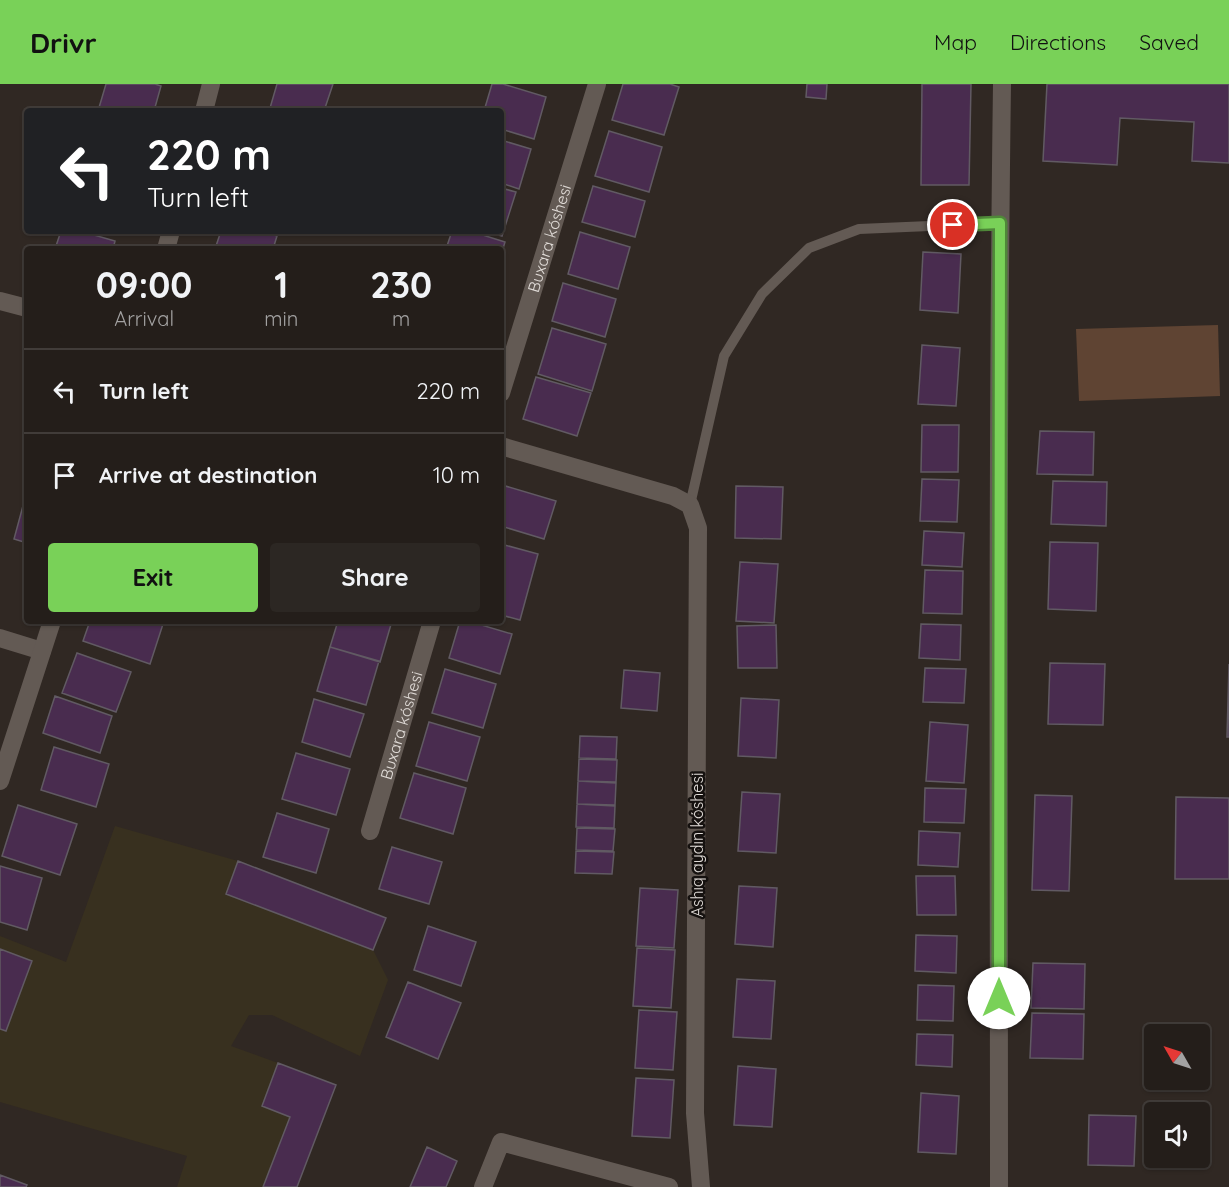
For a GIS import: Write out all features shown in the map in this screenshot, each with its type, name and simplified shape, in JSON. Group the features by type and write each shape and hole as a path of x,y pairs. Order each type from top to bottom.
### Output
{"street":[{"path":"205,108 212,84"},
{"name":"Buxara kóshesi","path":"504,383 597,84"},
{"path":"999,1187 1002,84"},
{"path":"0,301 24,307"},
{"path":"504,447 673,496 690,505"},
{"name":"Ashıq aydın kóshesi","path":"690,505 698,528 695,1113 701,1187"},
{"path":"0,781 51,624"},
{"name":"Buxara kóshesi","path":"370,831 431,624"},
{"path":"0,638 42,651"},
{"path":"483,1187 501,1142 669,1187"}],"lane":[{"path":"690,505 724,356 762,294 809,248 859,229 1000,223"}],"shaded area":[{"path":"1218,325 1220,396 1079,401 1076,329"},
{"path":"115,826 238,861 226,894 373,950 388,980 360,1056 272,1015 249,1015 231,1046 278,1063 262,1106 290,1117 263,1187 177,1187 187,1156 0,1102 0,936 66,962"}],"building":[{"path":"106,84 161,86 155,108 99,108"},
{"path":"277,84 333,84 325,108 270,108"},
{"path":"492,84 503,84 546,97 534,139 504,130 504,108 485,108"},
{"path":"623,84 670,84 679,87 664,135 612,120"},
{"path":"807,84 827,84 826,99 806,97"},
{"path":"922,84 971,84 969,185 921,185"},
{"path":"1047,84 1229,84 1229,163 1192,161 1194,122 1120,118 1117,165 1043,161"},
{"path":"609,131 662,147 649,192 595,176"},
{"path":"504,141 531,149 519,189 504,184"},
{"path":"593,186 645,201 635,237 582,222"},
{"path":"504,189 516,192 504,230"},
{"path":"580,232 630,247 618,289 568,274"},
{"path":"60,234 90,234 115,241 114,246 56,246"},
{"path":"220,234 277,236 274,246 216,246"},
{"path":"451,234 480,234 505,242 504,246 447,246"},
{"path":"923,252 961,254 958,313 920,310"},
{"path":"563,283 616,299 605,337 552,321"},
{"path":"552,328 606,344 592,391 538,374"},
{"path":"922,345 960,348 956,406 918,404"},
{"path":"536,377 591,393 577,436 523,419"},
{"path":"922,425 959,425 958,472 921,472"},
{"path":"1040,431 1094,432 1093,475 1037,474"},
{"path":"922,479 959,480 957,522 920,521"},
{"path":"1053,481 1107,482 1106,526 1051,524"},
{"path":"504,486 556,501 544,539 504,527"},
{"path":"736,486 783,487 781,539 735,538"},
{"path":"24,502 24,542 14,539"},
{"path":"924,531 964,533 962,567 922,565"},
{"path":"1050,542 1098,543 1096,611 1048,609"},
{"path":"504,545 538,554 520,620 504,616"},
{"path":"740,562 778,564 774,623 736,621"},
{"path":"925,570 963,571 962,614 923,613"},
{"path":"89,624 163,624 150,664 83,641"},
{"path":"337,624 391,624 380,662 330,647"},
{"path":"459,624 478,624 512,634 500,674 449,658"},
{"path":"921,624 961,625 960,660 919,658"},
{"path":"776,625 777,668 738,668 737,626"},
{"path":"330,647 379,661 366,705 317,691"},
{"path":"77,653 131,672 116,712 62,693"},
{"path":"1050,663 1105,664 1103,725 1048,724"},
{"path":"1229,664 1229,737 1227,737"},
{"path":"925,668 966,669 964,703 923,702"},
{"path":"445,669 496,684 483,728 432,713"},
{"path":"624,670 660,673 657,711 621,708"},
{"path":"55,696 112,716 100,753 43,733"},
{"path":"741,698 779,700 776,758 738,756"},
{"path":"314,699 364,714 350,757 302,742"},
{"path":"429,722 480,737 467,781 416,766"},
{"path":"930,722 968,725 964,783 926,781"},
{"path":"580,736 617,737 616,759 579,758"},
{"path":"54,747 109,764 96,807 41,790"},
{"path":"296,753 350,769 336,815 282,799"},
{"path":"579,759 617,760 616,782 578,781"},
{"path":"414,773 466,788 453,834 400,818"},
{"path":"578,781 616,783 615,805 577,804"},
{"path":"925,788 966,789 964,823 924,822"},
{"path":"742,792 780,794 776,853 738,851"},
{"path":"1035,795 1072,796 1069,891 1032,890"},
{"path":"1176,797 1229,798 1229,879 1175,879"},
{"path":"577,804 615,806 614,828 576,827"},
{"path":"18,805 77,824 60,875 2,856"},
{"path":"277,813 329,829 316,873 263,857"},
{"path":"577,828 615,829 613,851 576,850"},
{"path":"919,831 960,833 958,867 918,865"},
{"path":"392,847 442,862 429,904 379,889"},
{"path":"576,851 614,852 612,874 575,873"},
{"path":"238,861 386,918 373,950 226,894"},
{"path":"0,866 42,878 27,930 0,922"},
{"path":"916,876 955,876 956,915 917,915"},
{"path":"739,886 777,888 773,947 735,944"},
{"path":"640,888 678,890 674,948 636,946"},
{"path":"428,926 476,942 461,986 414,970"},
{"path":"916,935 957,936 956,973 915,971"},
{"path":"637,948 675,950 671,1008 633,1006"},
{"path":"0,949 32,961 6,1031 0,1029"},
{"path":"1033,963 1085,964 1084,1009 1031,1008"},
{"path":"737,979 775,981 771,1039 733,1037"},
{"path":"408,982 461,1003 438,1059 386,1037"},
{"path":"918,985 954,986 953,1021 917,1020"},
{"path":"639,1010 677,1012 673,1070 635,1068"},
{"path":"1032,1013 1084,1014 1083,1059 1030,1058"},
{"path":"917,1034 953,1035 952,1067 916,1065"},
{"path":"278,1063 336,1085 297,1187 263,1187 290,1117 262,1106"},
{"path":"738,1066 776,1069 772,1127 734,1125"},
{"path":"636,1078 674,1080 670,1138 632,1136"},
{"path":"921,1093 959,1096 956,1154 918,1152"},
{"path":"1089,1115 1136,1116 1134,1166 1088,1165"},
{"path":"427,1147 457,1161 446,1187 410,1187"},
{"path":"0,1175 27,1185 26,1187 0,1187"}],"route":[{"path":"953,225 1000,223 999,998"}]}
